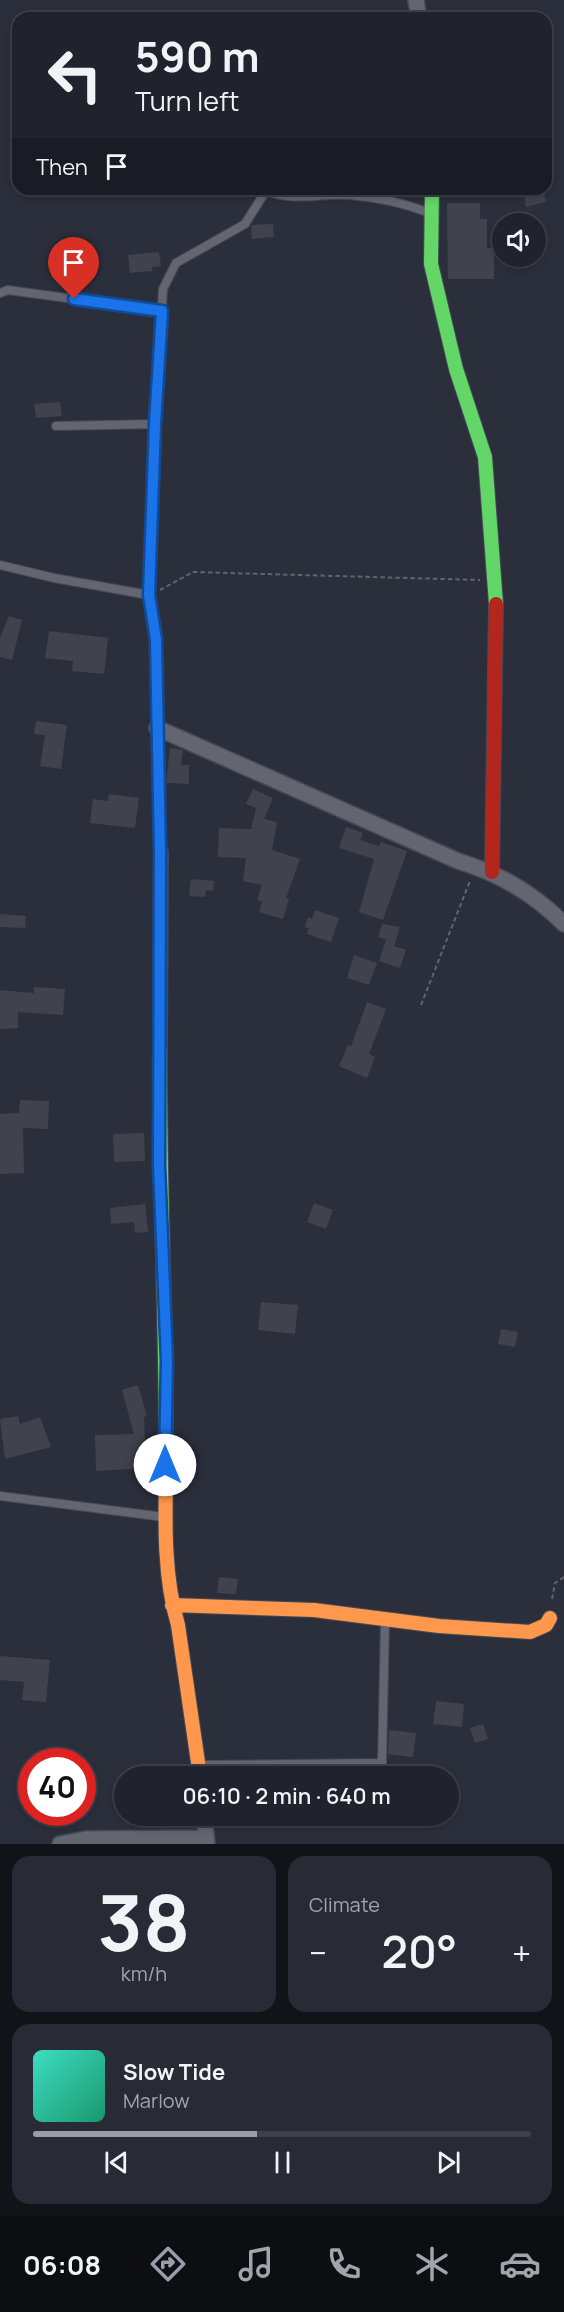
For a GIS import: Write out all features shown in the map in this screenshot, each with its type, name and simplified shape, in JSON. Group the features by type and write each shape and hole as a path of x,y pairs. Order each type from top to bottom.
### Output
{"street":[{"path":"432,195 430,264 456,369 485,457 496,580 492,872"},
{"path":"158,728 458,861 492,872 529,892 564,924"},
{"path":"160,852 159,1165 167,1361 165,1517 172,1605 178,1625 199,1766"},
{"path":"172,1605 314,1610 385,1617 439,1626 530,1632 546,1625 550,1618"},
{"path":"60,1844 86,1839 206,1841 205,1826"}],"lane":[{"path":"160,852 156,639 149,595 155,424 163,289 176,263 245,224 263,195"},
{"path":"278,195 286,198 347,195 404,203 432,213"},
{"path":"0,292 8,290 162,311"},
{"path":"56,426 155,424"},
{"path":"0,565 54,578 149,595"},
{"path":"0,1496 165,1517"},
{"path":"301,1766 382,1762 385,1617"}],"path":[{"path":"149,595 193,572 496,580"},
{"path":"421,1005 471,880 492,872"},
{"path":"550,1618 555,1583 564,1577"}],"building":[{"path":"524,195 544,195 546,202 526,207"},
{"path":"447,203 480,203 480,219 487,219 487,248 492,248 494,279 448,279"},
{"path":"273,224 274,237 252,239 251,225"},
{"path":"159,252 161,266 152,267 152,271 130,273 128,255"},
{"path":"60,402 62,416 36,418 34,404"},
{"path":"9,616 22,620 12,660 0,657 0,638"},
{"path":"49,631 108,638 104,674 72,671 73,661 45,658"},
{"path":"36,721 67,725 61,769 40,766 45,735 34,734"},
{"path":"170,748 183,750 181,765 189,765 189,784 166,783"},
{"path":"253,789 273,798 264,819 277,822 272,850 300,859 286,898 289,899 283,919 259,912 262,902 257,900 262,885 243,881 246,858 218,857 219,828 251,829 256,808 246,804"},
{"path":"109,794 139,798 135,828 90,823 93,799 108,801"},
{"path":"346,827 363,833 360,840 379,846 381,842 407,851 383,920 359,912 374,859 339,848"},
{"path":"191,879 214,881 213,891 206,890 205,897 189,896"},
{"path":"315,910 339,918 331,942 307,934 309,928 305,927 308,917 312,919"},
{"path":"0,914 26,916 25,928 0,927"},
{"path":"382,924 400,927 394,946 406,950 400,968 379,961 386,940 378,937"},
{"path":"354,955 377,963 369,985 347,978"},
{"path":"34,987 65,989 63,1015 18,1012 18,1028 0,1029 0,990 34,993"},
{"path":"367,1002 386,1009 369,1054 375,1057 367,1078 339,1066 348,1045 351,1046"},
{"path":"20,1100 49,1101 48,1129 23,1128 24,1173 0,1174 0,1114 19,1113"},
{"path":"144,1133 145,1161 114,1162 113,1134"},
{"path":"314,1203 333,1210 326,1229 307,1222"},
{"path":"145,1204 148,1232 135,1233 134,1222 111,1224 110,1208"},
{"path":"261,1302 298,1305 295,1334 258,1330"},
{"path":"501,1329 518,1332 515,1347 498,1344"},
{"path":"138,1385 147,1416 144,1417 146,1468 96,1471 95,1435 134,1434 122,1390"},
{"path":"18,1416 20,1424 40,1417 51,1447 5,1459 0,1419"},
{"path":"219,1577 238,1579 236,1594 217,1593"},
{"path":"0,1656 50,1660 46,1702 22,1700 24,1682 0,1680"},
{"path":"436,1701 464,1704 462,1727 433,1724"},
{"path":"483,1724 488,1739 475,1743 470,1728"},
{"path":"389,1730 416,1733 413,1757 388,1754"}],"traffic: fast":[{"path":"432,195 431,264 456,369 485,457 496,604"},
{"path":"160,1045 166,1476"}],"traffic: slow":[{"path":"166,1476 166,1532 170,1589 178,1625 199,1766"},
{"path":"172,1605 314,1610 439,1626 530,1632 546,1625 550,1618"}],"traffic: jam":[{"path":"492,872 496,604"},
{"path":"160,1045 161,852"}],"route":[{"path":"74,299 162,311 155,424 149,595 156,639 162,960 159,1165 167,1361 165,1370 165,1465"}]}
